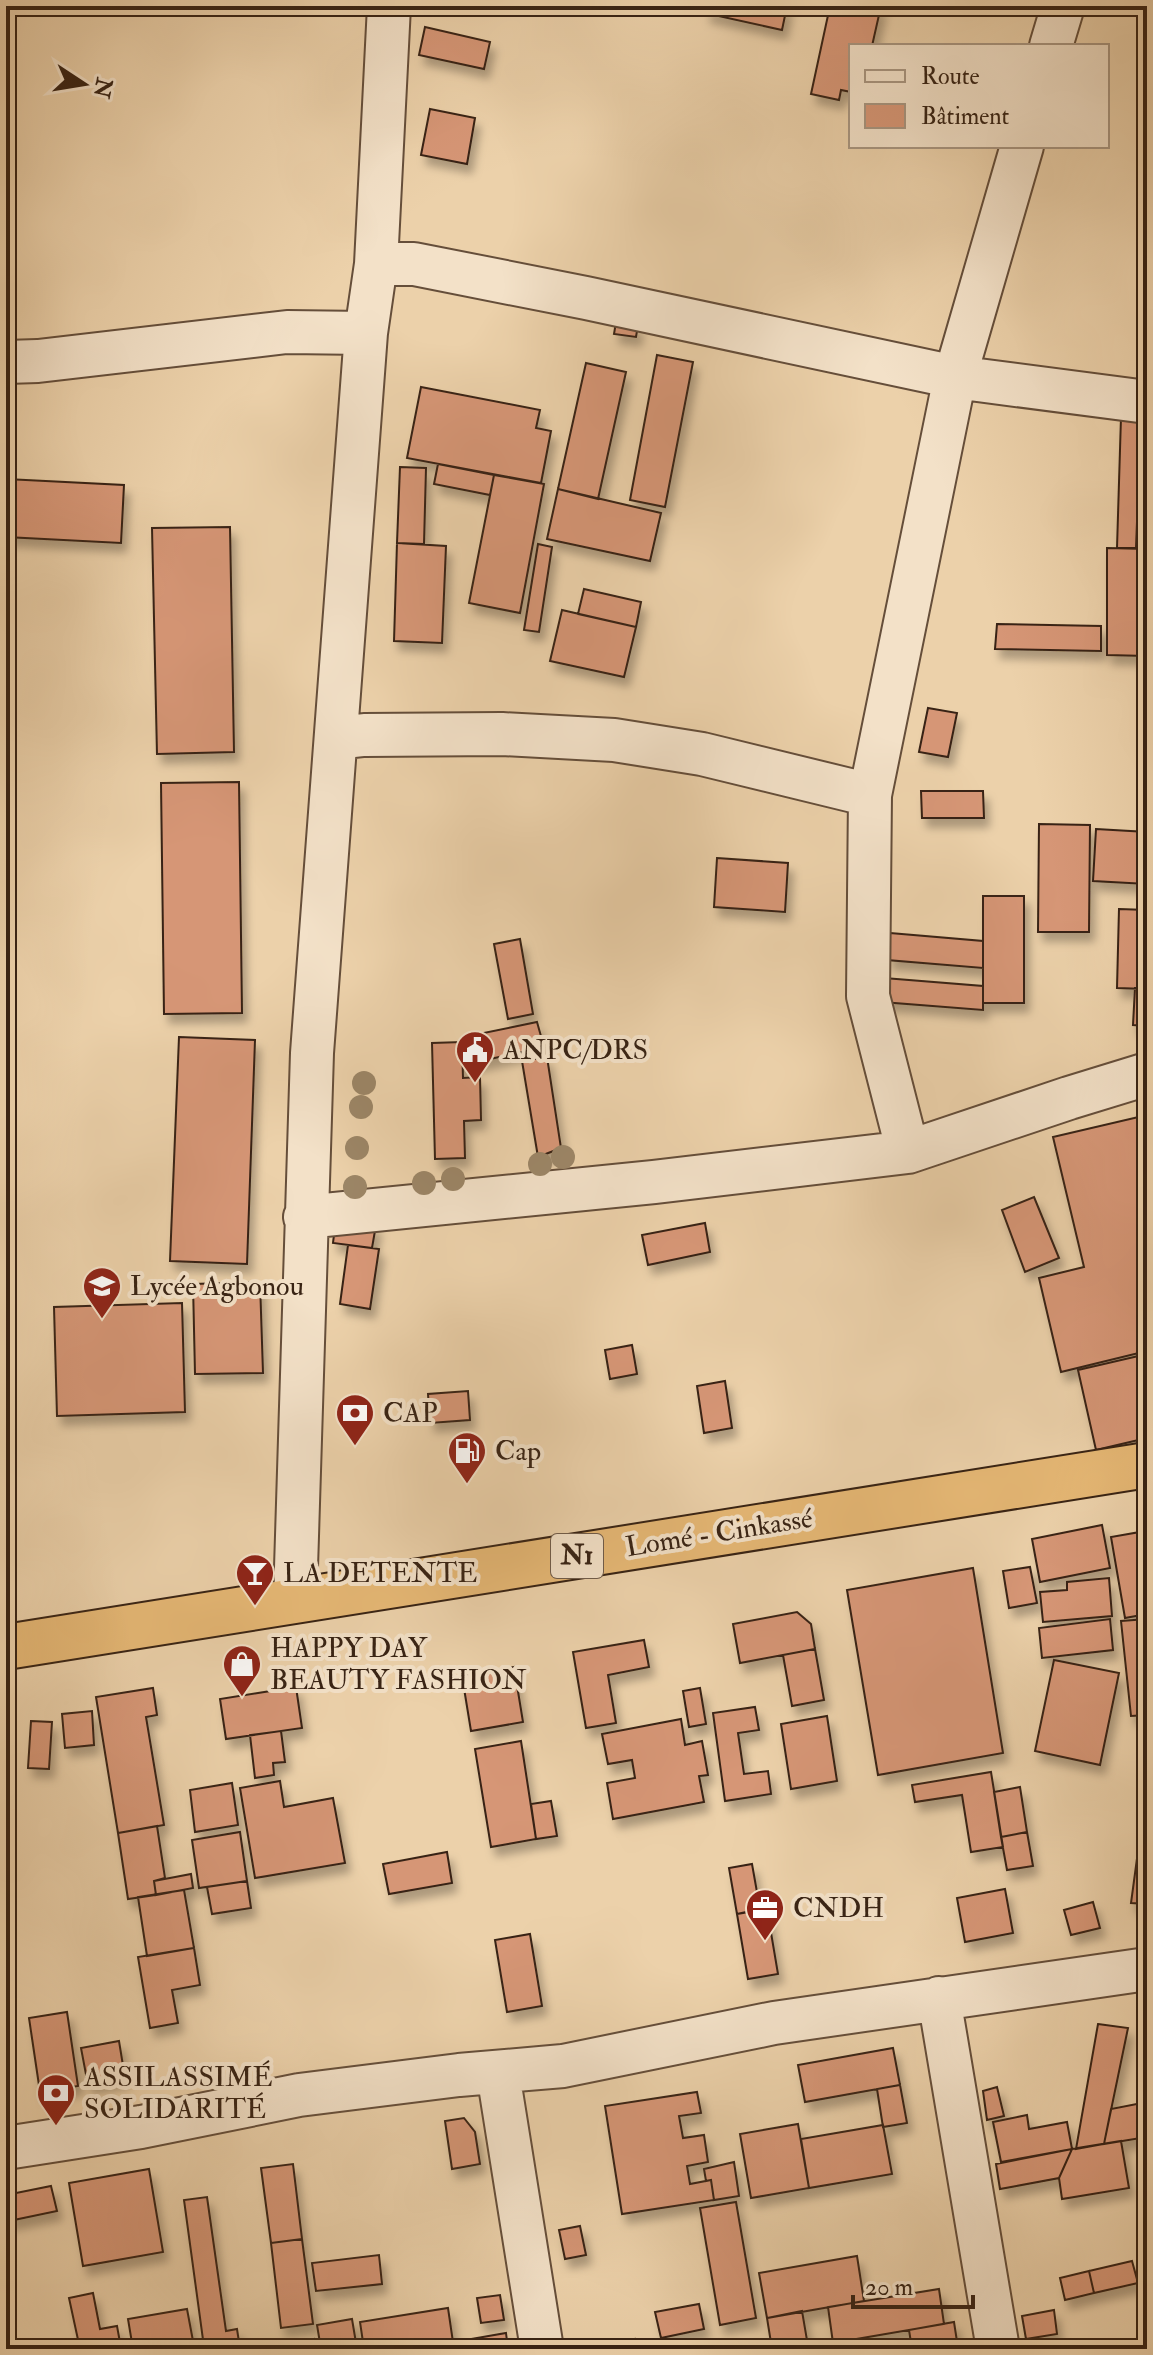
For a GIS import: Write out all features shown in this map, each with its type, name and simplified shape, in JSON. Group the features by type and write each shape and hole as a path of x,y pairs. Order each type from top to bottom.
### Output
{"highway":[{"name":"Lomé - Cinkassé","path":"6,1647 1147,1465"}],"street":[{"path":"295,1600 312,1053 366,333 376,264 389,6"},
{"path":"1052,44 1063,6"},
{"path":"908,1152 868,996 870,795 955,377 1021,148"},
{"path":"376,264 414,264 555,291 955,377 1147,402"},
{"path":"6,362 38,361 287,332 366,333"},
{"path":"337,738 502,734 614,740 702,754 870,795"},
{"path":"305,1217 654,1182 908,1152 1147,1074"},
{"path":"6,2148 141,2127 299,2095 563,2066 774,2023 1147,1969"},
{"path":"939,1998 998,2349"},
{"path":"498,2073 542,2349"}],"building":[{"path":"707,6 787,6 782,30 705,13"},
{"path":"830,6 881,6 872,44 849,44 849,92 841,90 839,100 811,94"},
{"path":"425,27 490,42 484,69 419,55"},
{"path":"430,109 475,118 467,164 421,155"},
{"path":"616,322 638,325 636,337 614,334"},
{"path":"657,355 693,362 665,507 630,500"},
{"path":"586,363 626,372 598,499 558,489"},
{"path":"421,387 540,410 536,428 551,431 541,483 407,458"},
{"path":"1121,417 1141,418 1136,548 1117,548"},
{"path":"438,464 494,475 490,495 434,484"},
{"path":"400,467 426,468 424,544 397,543"},
{"path":"494,475 544,484 520,613 469,603"},
{"path":"6,479 124,485 121,543 6,537"},
{"path":"558,489 661,513 650,561 547,539"},
{"path":"230,527 234,752 157,754 152,528"},
{"path":"397,543 446,546 442,643 394,641"},
{"path":"538,544 552,547 539,632 524,630"},
{"path":"1107,548 1147,549 1147,656 1107,655"},
{"path":"584,589 641,602 636,627 578,614"},
{"path":"562,610 636,627 624,677 550,661"},
{"path":"997,624 1101,626 1101,651 995,649"},
{"path":"928,708 957,713 948,757 919,752"},
{"path":"239,782 242,1013 164,1014 161,783"},
{"path":"921,791 983,791 984,818 922,818"},
{"path":"1039,824 1090,825 1089,932 1038,932"},
{"path":"1096,829 1147,832 1147,884 1093,881"},
{"path":"717,858 788,863 785,912 714,907"},
{"path":"983,896 1024,896 1024,1003 983,1003"},
{"path":"1119,909 1147,910 1147,989 1117,988"},
{"path":"890,933 983,941 983,968 887,960"},
{"path":"520,939 533,1014 508,1019 494,944"},
{"path":"884,978 983,986 983,1010 882,1002"},
{"path":"1135,988 1147,989 1147,1026 1133,1025"},
{"path":"537,1022 544,1047 468,1064 464,1037"},
{"path":"179,1037 255,1040 247,1264 170,1261"},
{"path":"462,1042 463,1078 480,1077 481,1120 464,1121 465,1158 435,1159 432,1043"},
{"path":"547,1057 561,1148 538,1157 522,1061"},
{"path":"1147,1115 1147,1351 1061,1372 1039,1278 1084,1267 1053,1137"},
{"path":"1034,1197 1059,1258 1025,1272 1002,1210"},
{"path":"336,1219 376,1225 372,1248 333,1243"},
{"path":"705,1223 710,1252 648,1265 642,1235"},
{"path":"348,1245 379,1249 370,1309 340,1304"},
{"path":"260,1282 263,1373 195,1374 193,1284"},
{"path":"182,1303 185,1412 57,1416 54,1307"},
{"path":"632,1345 637,1374 610,1379 605,1350"},
{"path":"1147,1354 1147,1438 1096,1450 1078,1370"},
{"path":"725,1381 732,1428 704,1433 697,1386"},
{"path":"468,1391 470,1420 430,1423 428,1394"},
{"path":"1102,1525 1110,1568 1040,1582 1032,1539"},
{"path":"1140,1532 1147,1569 1147,1614 1125,1618 1111,1537"},
{"path":"1030,1567 1037,1603 1009,1608 1003,1571"},
{"path":"973,1568 1003,1753 878,1775 847,1590"},
{"path":"1109,1578 1112,1616 1043,1622 1040,1592 1067,1590 1067,1582"},
{"path":"797,1612 811,1624 815,1649 740,1663 733,1624"},
{"path":"1110,1619 1113,1650 1042,1658 1039,1628"},
{"path":"1147,1619 1147,1715 1131,1716 1121,1621"},
{"path":"644,1640 649,1667 608,1675 616,1723 586,1728 573,1652"},
{"path":"815,1649 824,1700 792,1706 783,1655"},
{"path":"1054,1660 1119,1673 1100,1765 1035,1751"},
{"path":"514,1667 523,1722 471,1731 462,1676"},
{"path":"296,1687 302,1728 226,1739 220,1699"},
{"path":"153,1688 157,1715 146,1717 164,1825 118,1833 96,1697"},
{"path":"700,1688 706,1724 689,1727 683,1691"},
{"path":"755,1707 759,1730 738,1733 744,1774 768,1771 771,1794 725,1801 713,1713"},
{"path":"92,1711 94,1745 65,1748 62,1714"},
{"path":"827,1716 837,1781 791,1789 781,1724"},
{"path":"681,1719 685,1745 702,1741 708,1775 699,1776 704,1802 613,1819 607,1783 635,1778 632,1760 608,1764 602,1734"},
{"path":"31,1721 52,1722 49,1769 28,1768"},
{"path":"281,1731 285,1762 273,1763 274,1775 255,1778 250,1735"},
{"path":"521,1741 536,1839 491,1847 475,1749"},
{"path":"1142,1744 1147,1744 1147,1851 1138,1851"},
{"path":"991,1772 1003,1847 971,1852 962,1795 915,1802 912,1785"},
{"path":"280,1781 284,1807 333,1798 345,1863 255,1878 240,1788"},
{"path":"232,1783 238,1825 195,1832 190,1790"},
{"path":"1020,1787 1027,1832 1001,1837 994,1792"},
{"path":"551,1801 557,1836 536,1839 531,1804"},
{"path":"157,1826 165,1878 154,1881 156,1895 128,1899 118,1833"},
{"path":"240,1832 247,1881 199,1888 192,1840"},
{"path":"1027,1832 1033,1866 1007,1870 1001,1837"},
{"path":"1138,1851 1147,1851 1147,1904 1131,1903"},
{"path":"447,1852 452,1883 389,1894 383,1864"},
{"path":"752,1864 760,1909 737,1914 729,1868"},
{"path":"191,1874 193,1888 156,1895 154,1881"},
{"path":"247,1881 251,1908 212,1914 207,1887"},
{"path":"1005,1889 1013,1933 965,1942 957,1898"},
{"path":"184,1890 194,1948 147,1956 138,1897"},
{"path":"1093,1902 1100,1928 1071,1935 1064,1910"},
{"path":"767,1909 778,1974 748,1979 737,1914"},
{"path":"530,1934 542,2006 507,2012 495,1940"},
{"path":"194,1948 200,1985 172,1990 178,2023 150,2028 138,1957"},
{"path":"67,2012 78,2086 40,2092 29,2018"},
{"path":"1098,2024 1128,2028 1104,2144 1076,2149"},
{"path":"119,2041 125,2078 88,2085 81,2048"},
{"path":"893,2048 900,2085 805,2102 798,2065"},
{"path":"900,2085 907,2123 883,2127 877,2089"},
{"path":"997,2087 1004,2116 987,2120 983,2091"},
{"path":"697,2092 701,2113 679,2116 683,2138 704,2135 708,2162 687,2166 690,2184 711,2180 714,2200 622,2214 605,2106"},
{"path":"1147,2102 1147,2137 1104,2144 1111,2109"},
{"path":"1027,2115 1029,2129 1067,2122 1072,2149 1001,2162 993,2122"},
{"path":"464,2118 475,2132 480,2164 452,2169 445,2121"},
{"path":"798,2124 809,2188 751,2198 740,2134"},
{"path":"883,2125 892,2174 809,2188 801,2139"},
{"path":"1121,2141 1129,2188 1062,2199 1059,2178 1072,2149"},
{"path":"1072,2149 1059,2178 1000,2189 996,2164"},
{"path":"734,2162 739,2196 714,2200 711,2180 706,2181 704,2169"},
{"path":"293,2164 302,2239 271,2243 261,2168"},
{"path":"149,2169 163,2252 83,2266 69,2183"},
{"path":"51,2186 57,2211 9,2221 6,2195"},
{"path":"207,2197 226,2331 237,2329 239,2342 204,2347 184,2200"},
{"path":"736,2202 756,2318 720,2325 700,2208"},
{"path":"580,2226 586,2255 565,2259 559,2230"},
{"path":"302,2239 313,2324 281,2328 271,2243"},
{"path":"379,2255 382,2284 316,2291 312,2263"},
{"path":"857,2256 864,2301 767,2318 759,2273"},
{"path":"1132,2261 1138,2283 1094,2293 1089,2271"},
{"path":"1089,2271 1094,2293 1065,2300 1060,2278"},
{"path":"939,2289 944,2324 833,2343 828,2307"},
{"path":"93,2293 100,2329 117,2326 121,2348 80,2349 69,2298"},
{"path":"500,2295 504,2320 481,2323 477,2298"},
{"path":"699,2304 704,2329 661,2338 655,2312"},
{"path":"448,2308 454,2349 364,2349 360,2322"},
{"path":"187,2309 193,2341 133,2349 128,2319"},
{"path":"1054,2310 1057,2334 1026,2339 1022,2316"},
{"path":"802,2311 808,2346 772,2349 767,2318"},
{"path":"352,2319 357,2349 321,2349 317,2325"},
{"path":"954,2322 958,2348 912,2349 909,2330"},
{"path":"506,2333 508,2349 473,2349 471,2339"},
{"path":"314,2339 316,2349 264,2349"},
{"path":"635,2339 637,2349 585,2349 585,2347"},
{"path":"193,2341 194,2349 147,2349"}],"place":[{"name":"ANPC/DRS","path":"475,1084"},
{"name":"Lycée Agbonou","path":"102,1320"},
{"name":"CAP","path":"355,1447"},
{"name":"Cap","path":"467,1485"},
{"name":"LA DETENTE","path":"255,1607"},
{"name":"HAPPY DAY BEAUTY FASHION","path":"242,1698"},
{"name":"CNDH","path":"765,1942"},
{"name":"ASSILASSIMÉ SOLIDARITÉ","path":"56,2127"}]}
